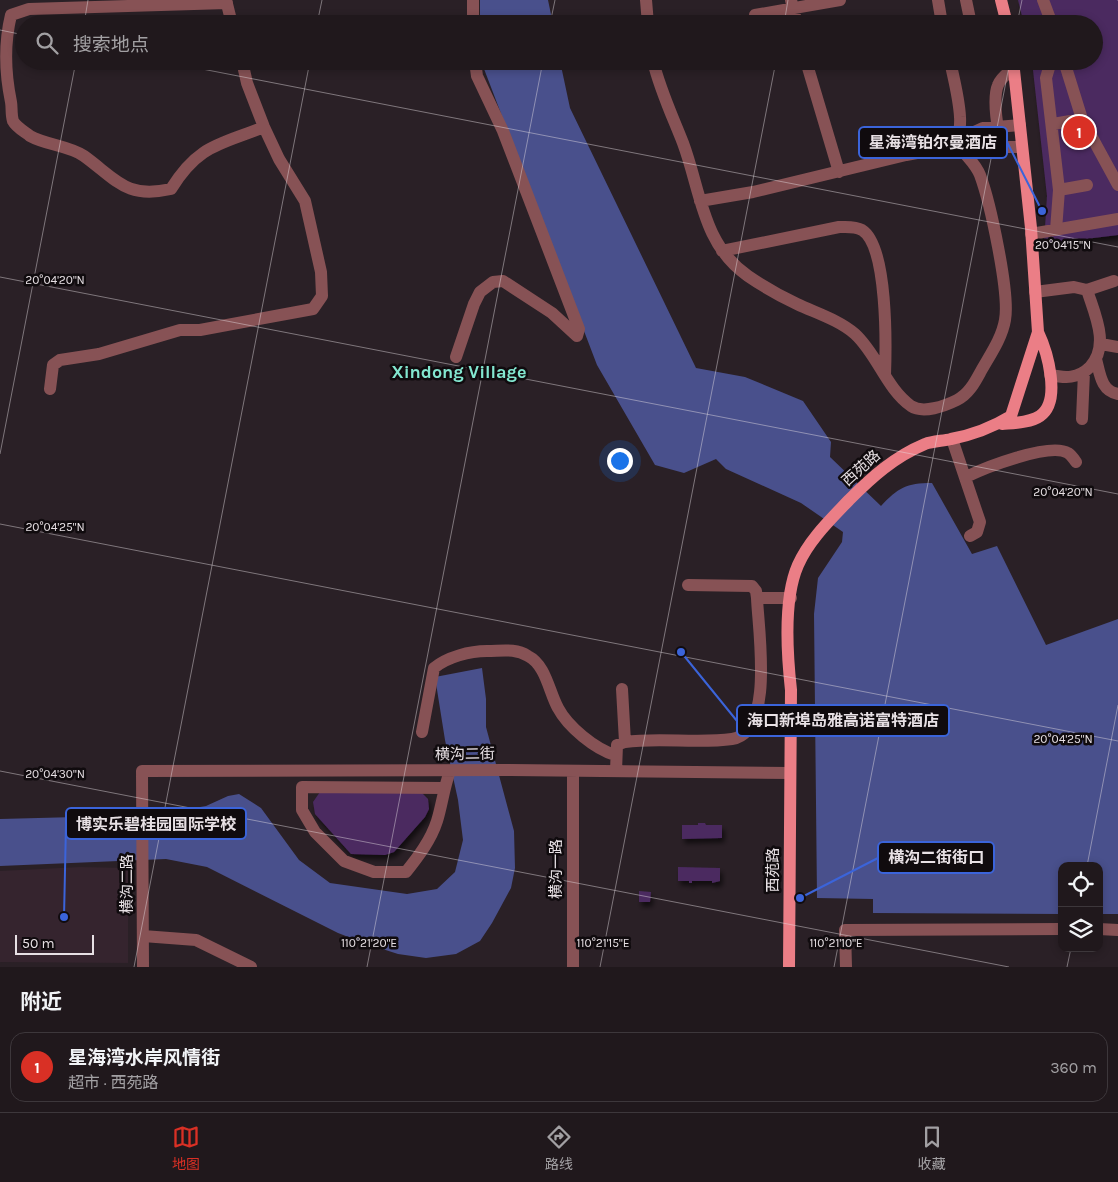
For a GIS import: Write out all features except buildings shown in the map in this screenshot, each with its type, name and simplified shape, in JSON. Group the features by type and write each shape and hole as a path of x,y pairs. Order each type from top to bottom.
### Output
{"main road":[{"path":"1001,0 1005,15"},
{"name":"西苑路","path":"789,967 791,690 788,654 791,598 797,566 810,544 825,525 877,472 921,446 952,439 997,425 1011,416 1038,332 1031,234 1014,70"},
{"path":"997,425 1024,421 1040,416 1048,407 1051,392 1050,375 1046,350 1038,332"}],"street":[{"path":"473,0 473,15"},
{"path":"646,0 647,15"},
{"path":"755,15 792,4 840,0"},
{"path":"938,0 940,15"},
{"path":"966,0 969,15"},
{"path":"1043,0 1049,15"},
{"path":"230,15 226,1 29,9 12,14 6,62 7,88 13,121 21,129 44,143 82,154 107,175 130,189 151,193 171,189 182,171 195,157 208,148 264,127"},
{"path":"50,389 53,365 60,360 99,354 180,330 200,330 313,309 322,296 321,272 305,201 279,159 264,127 247,83 244,70"},
{"path":"456,357 474,304 480,292 493,282 503,281 552,313 577,336 579,329 503,131 477,76 476,70"},
{"path":"656,70 663,97 683,144 709,228 722,251 734,266 772,291 838,323 856,335 885,375 913,407 929,409 946,406 962,398 973,386 991,355 1005,319 1002,273 986,197 980,174 960,144 961,120 954,70"},
{"path":"809,70 839,172"},
{"path":"1002,147 998,126 996,92 1004,76 1009,70"},
{"path":"1048,70 1046,78 1053,124 1059,190 1056,230"},
{"path":"1067,70 1082,119 1118,185"},
{"path":"1053,124 1082,119"},
{"path":"700,201 753,192 960,144 974,131 998,126 1020,125"},
{"path":"960,144 980,151 1002,147 1022,147"},
{"path":"1059,190 1087,185"},
{"path":"1031,234 1118,219"},
{"path":"722,251 840,227 855,227 863,230 868,236 879,264 887,326 885,375"},
{"path":"1035,292 1074,287 1087,290 1114,280"},
{"path":"1050,375 1067,378 1077,376 1096,360 1101,344 1099,326 1087,290"},
{"path":"1101,344 1118,347"},
{"path":"1096,360 1106,388 1110,393 1118,394"},
{"path":"1082,419 1084,372"},
{"path":"952,439 980,522 977,532 970,536"},
{"path":"966,477 983,469 1037,453 1060,451 1068,453 1076,462"},
{"path":"616,771 615,755 617,745 625,742 734,739 750,728 759,707 761,685 756,591 752,586 688,585"},
{"path":"757,598 791,598"},
{"path":"422,732 434,668 441,662 473,652 517,651 535,660 557,707 571,727 602,751 615,755"},
{"path":"622,689 625,742"},
{"name":"横沟二街","path":"142,771 510,770 789,772"},
{"name":"横沟二路","path":"142,771 143,967"},
{"path":"341,771 341,787"},
{"path":"443,788 302,787 302,810 315,832 344,861 374,872 406,872 424,848 437,822 443,788 450,771"},
{"name":"横沟一路","path":"573,771 573,967"},
{"path":"846,967 845,930 1058,929"},
{"path":"1103,929 1118,930"},
{"path":"143,936 196,940 251,967"}],"shaded area":[{"path":"80,867 128,868 128,963 0,962 0,871"}],"water":[{"path":"480,0 548,0 551,15 480,15"},
{"path":"484,70 562,70 570,108 696,368 745,377 803,401 831,442 830,457 881,506 892,495 903,488 915,484 932,483 972,554 997,546 1046,645 1118,619 1118,914 1103,914 1103,862 1058,862 1058,914 873,913 873,899 817,898 814,614 818,578 842,542 843,532 801,503 726,469 716,459 684,473 655,465 597,365"},
{"path":"482,668 486,699 486,727 514,831 515,868 511,888 480,941 456,954 426,958 398,954 364,943 338,933 207,867 166,859 0,866 0,819 153,815 206,806 228,796 239,794 261,808 299,860 330,883 407,894 437,889 455,872 463,840 458,800 445,740 435,677"}],"place":[{"name":"星海湾水岸风情街","path":"1079,132"},
{"name":"星海湾铂尔曼酒店","path":"1042,211"},
{"name":"海口新埠岛雅高诺富特酒店","path":"681,652"},
{"name":"横沟二街街口","path":"800,898"},
{"name":"博实乐碧桂园国际学校","path":"64,917"}],"district":[{"name":"Xindong Village","path":"459,372"}]}
